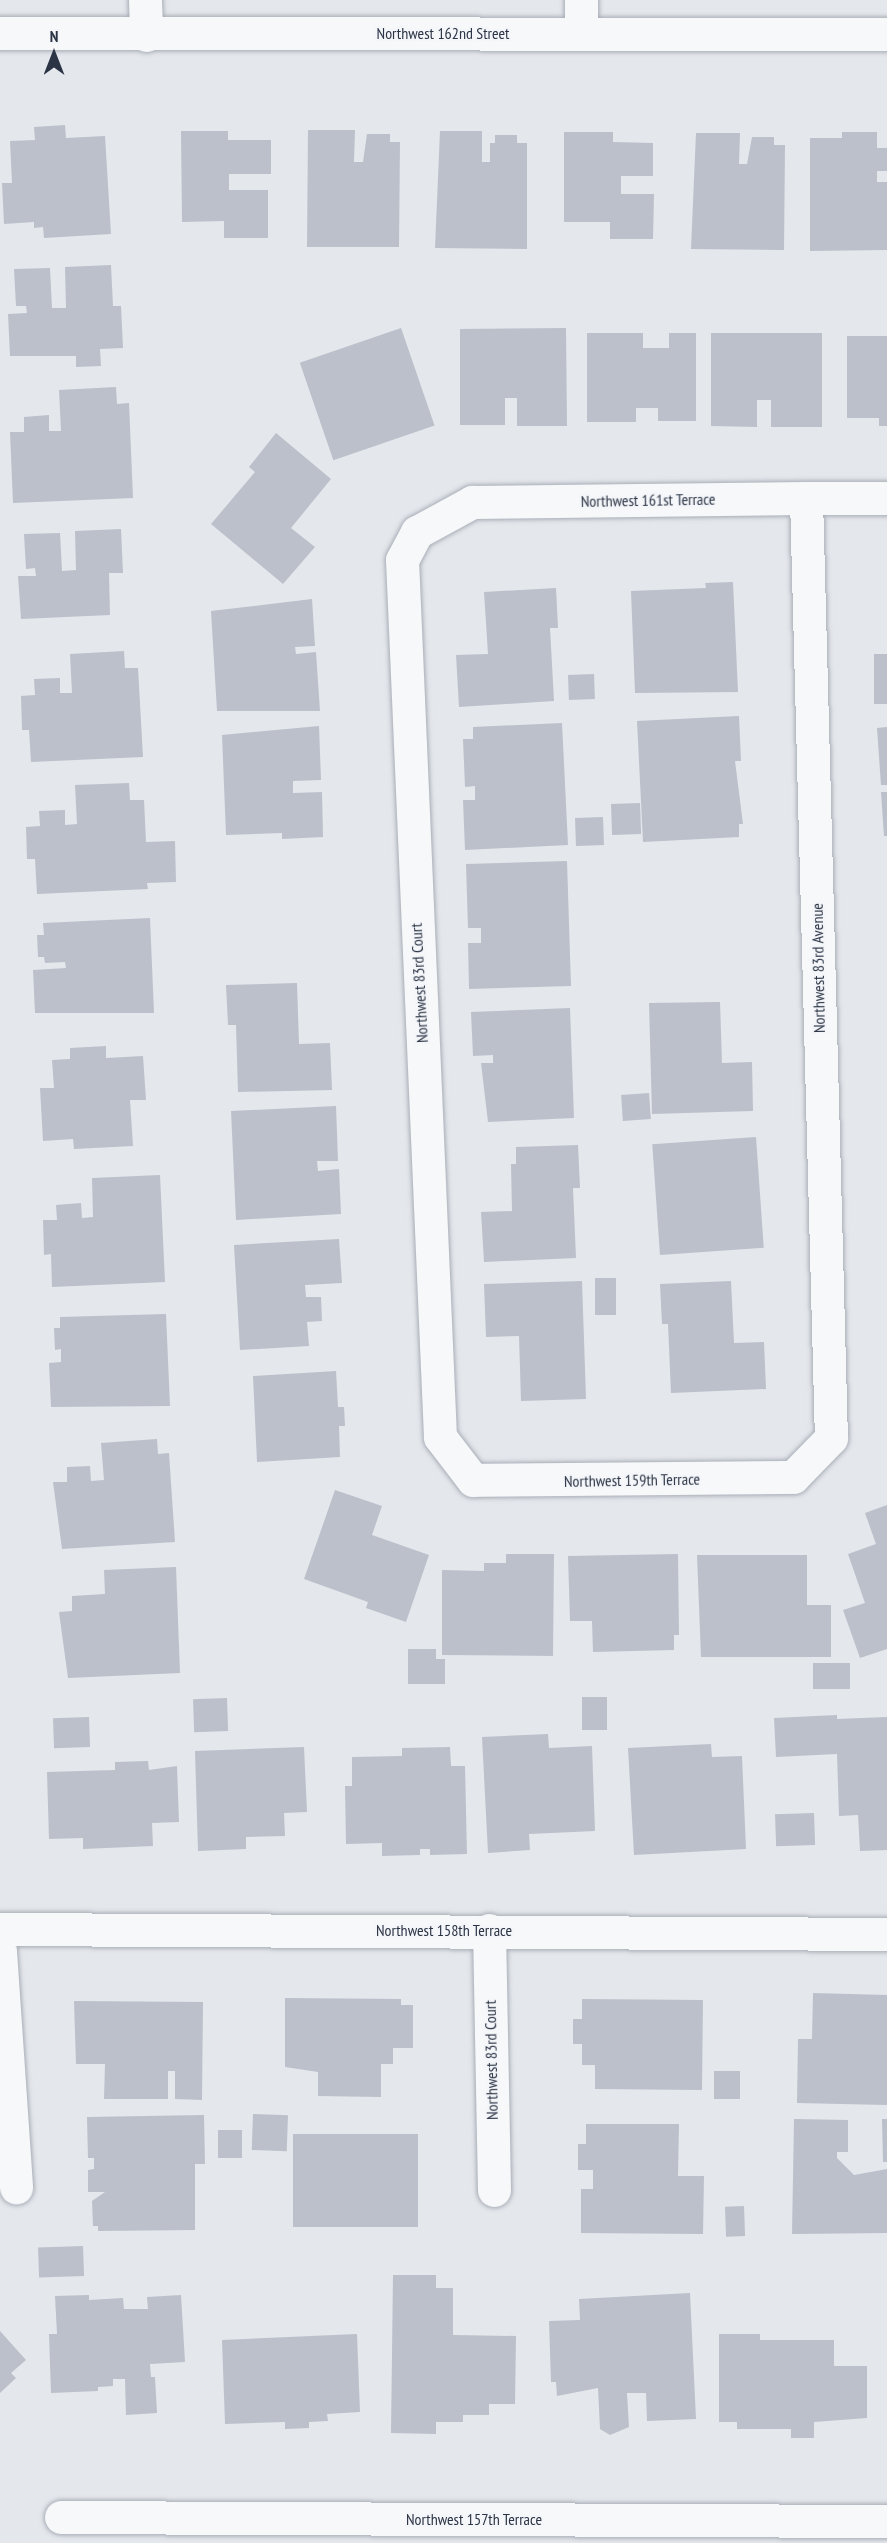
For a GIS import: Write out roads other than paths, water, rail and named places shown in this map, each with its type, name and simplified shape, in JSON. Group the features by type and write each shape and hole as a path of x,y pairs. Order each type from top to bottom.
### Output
{"street":[{"path":"145,0 146,35"},
{"name":"Northwest 162nd Street","path":"0,33 146,35 581,16 887,33"},
{"name":"Northwest 83rd Avenue","path":"806,498 831,1438"},
{"name":"Northwest 161st Terrace","path":"417,532 472,502 887,498"},
{"name":"Northwest 83rd Court","path":"417,532 402,560 402,610 440,1437"},
{"name":"Northwest 159th Terrace","path":"440,1437 473,1480 793,1478 831,1438"},
{"name":"Northwest 158th Terrace","path":"0,1929 887,1934"},
{"name":"Northwest 83rd Court","path":"489,1930 494,2190"},
{"path":"0,1951 16,2187"},
{"name":"Northwest 157th Terrace","path":"61,2517 887,2520"}]}
